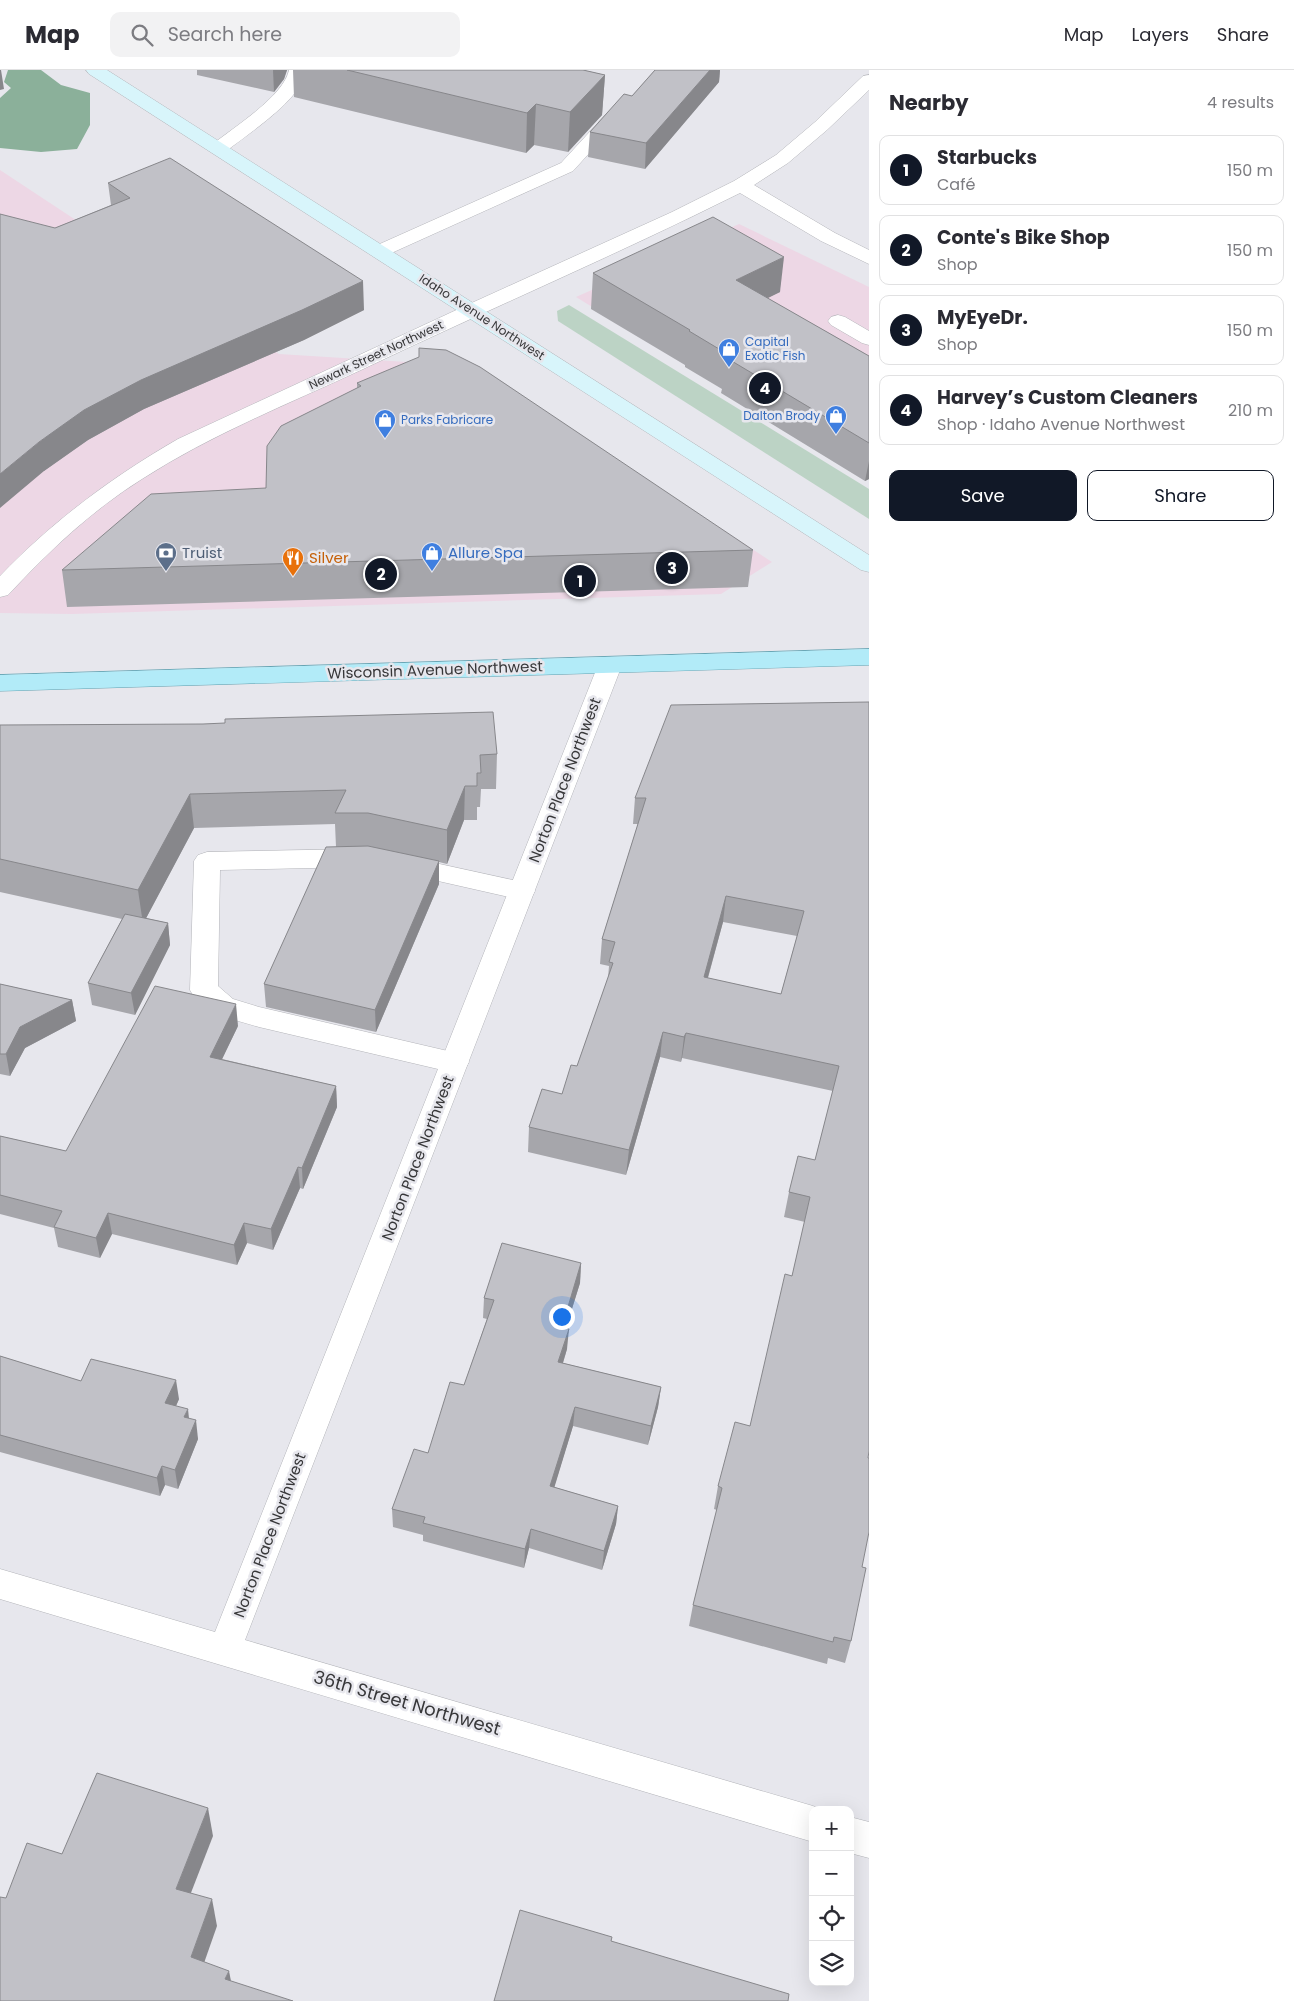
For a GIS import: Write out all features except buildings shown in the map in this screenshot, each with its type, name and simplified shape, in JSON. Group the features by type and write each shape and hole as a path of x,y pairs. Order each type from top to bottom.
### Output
{"main road":[{"name":"Wisconsin Avenue Northwest","path":"0,683 869,657"}],"street":[{"name":"Idaho Avenue Northwest","path":"95,70 869,565"},
{"path":"219,148 275,103 296,80 298,70"},
{"name":"Newark Street Northwest","path":"0,590 32,555 86,507 156,460 472,310 680,216 741,185 782,159 822,126 869,80"},
{"path":"380,251 567,167 618,111"},
{"path":"741,185 835,241 869,258"},
{"path":"838,322 869,339"},
{"name":"Norton Place Northwest","path":"225,1650 610,665"},
{"path":"455,1062 259,1017 224,1007 204,990 207,862 369,858 522,891"},
{"name":"36th Street Northwest","path":"0,1584 809,1823"},
{"path":"854,1836 869,1840"}],"shaded area":[{"path":"0,170 279,354 471,366 772,562 721,594 72,614 0,613"},
{"path":"739,224 869,287 869,477 576,297"}],"green space":[{"path":"8,70 41,70 61,85 90,93 90,125 77,149 41,152 0,148 0,98 11,88 4,82"},
{"path":"569,305 869,489 869,519 558,321 557,311"}],"place":[{"name":"Capital Exotic Fish","path":"729,368"},
{"name":"Harvey’s Custom Cleaners","path":"765,388"},
{"name":"Dalton Brody","path":"836,435"},
{"name":"Parks Fabricare","path":"385,439"},
{"name":"MyEyeDr.","path":"672,568"},
{"name":"Truist","path":"166,572"},
{"name":"Allure Spa","path":"432,572"},
{"name":"Conte's Bike Shop","path":"381,574"},
{"name":"Silver","path":"293,577"},
{"name":"Starbucks","path":"580,581"}]}
